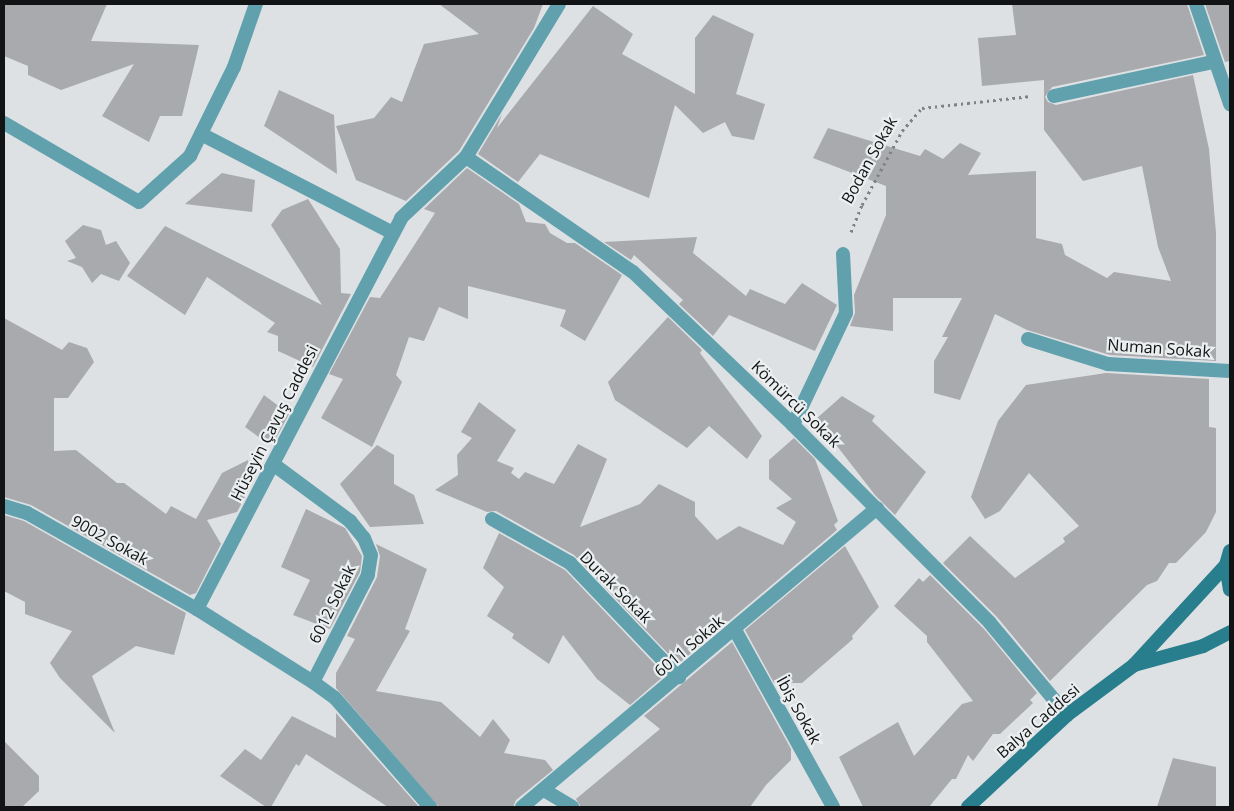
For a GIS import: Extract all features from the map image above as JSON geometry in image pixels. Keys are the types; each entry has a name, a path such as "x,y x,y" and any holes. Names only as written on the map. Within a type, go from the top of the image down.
{"main road":[{"name":"Balya Caddesi","path":"1230,551 1226,565 1230,590"},
{"name":"Balya Caddesi","path":"968,807 1067,715 1134,665 1226,565"},
{"name":"Balya Caddesi","path":"1134,665 1203,646 1230,632"}],"street":[{"path":"4,123 139,202 190,156 234,67 256,4"},
{"name":"Hüseyin Çavuş Caddesi","path":"197,609 401,218 466,157 559,4"},
{"path":"1196,4 1213,62 1230,104"},
{"path":"1054,96 1213,62"},
{"path":"201,134 393,233"},
{"name":"Kömürcü Sokak","path":"466,157 633,272 793,425 990,623 1067,715"},
{"path":"793,425 846,313 843,254"},
{"name":"Numan Sokak","path":"1028,339 1108,364 1230,371"},
{"name":"6012 Sokak","path":"273,464 350,521 364,538 371,555 368,575 313,682"},
{"name":"9002 Sokak","path":"4,506 27,513 197,609"},
{"name":"6011 Sokak","path":"522,807 735,630 877,508"},
{"name":"Durak Sokak","path":"492,520 570,563 679,677"},
{"path":"197,609 313,682 335,698 430,807"},
{"name":"İbiş Sokak","path":"735,630 833,807"},
{"path":"544,790 572,807"}],"path":[{"name":"Bodan Sokak","path":"843,254 862,205 902,131 922,108 1006,97 1054,96"}],"building":[{"path":"4,4 107,4 91,41 199,45 182,116 160,116 149,142 102,116 134,64 61,90 28,75 28,66 4,56"},
{"path":"439,4 543,4 534,28 459,151 406,201 356,180 336,126 374,118 391,97 402,102 424,44 479,34"},
{"path":"1012,4 1187,4 1204,55 1052,87 1045,97 1048,102 1056,105 1193,75 1209,149 1216,233 1216,361 1110,355 1027,330 995,314 960,400 934,393 934,361 948,337 942,337 962,298 893,298 893,331 850,326 855,313 854,295 886,215 886,186 813,158 828,128 920,156 925,149 943,159 960,143 981,153 968,175 1036,171 1036,238 1062,244 1065,255 1107,278 1114,272 1171,281 1158,247 1142,166 1083,181 1044,130 1044,80 982,86 978,38 1016,35"},
{"path":"1205,4 1230,4 1230,61 1225,62"},
{"path":"593,6 633,34 622,54 695,94 695,38 713,15 754,34 736,94 765,104 754,140 732,136 725,122 703,133 675,105 649,198 540,154 518,182 478,154 502,114 497,128"},
{"path":"279,90 334,115 337,174 264,126"},
{"path":"467,168 519,204 526,222 545,224 550,233 567,243 575,243 622,275 585,341 560,326 566,310 468,286 468,319 439,307 424,341 409,337 396,375 402,382 372,447 321,418 343,379 329,374 370,297 380,298 435,213 424,209"},
{"path":"222,173 255,180 252,212 185,204"},
{"path":"308,199 340,249 341,293 351,294 313,367 278,351 278,336 267,332 275,323 207,277 185,315 127,276 165,226 322,305 271,225 282,210"},
{"path":"83,225 101,230 106,245 116,241 130,263 119,281 101,274 92,283 82,267 67,261 76,258 65,241"},
{"path":"697,237 693,253 746,296 750,289 785,304 802,283 837,305 815,351 729,315 713,336 679,304 683,300 634,255 631,260 604,242"},
{"path":"668,317 702,350 700,353 762,436 747,459 709,426 687,448 615,400 608,382"},
{"path":"4,318 62,350 69,342 87,348 94,362 68,398 54,398 54,451 76,450 117,483 124,483 166,514 171,506 196,519 222,473 248,460 254,480 237,512 207,520 221,544 196,593 190,595 31,505 4,497"},
{"path":"1106,373 1209,379 1209,427 1216,428 1216,512 1206,532 1176,563 1169,563 1157,581 1147,585 1050,681 997,617 943,563 970,536 1015,578 1065,542 1063,538 1079,526 1029,473 1000,511 985,519 971,497 998,421 1026,385"},
{"path":"264,395 289,414 275,440 267,443 245,427"},
{"path":"842,396 875,416 872,421 926,472 895,515 875,495 816,419"},
{"path":"479,402 516,430 497,461 514,468 511,473 519,479 525,472 554,484 578,444 607,459 580,527 640,504 659,484 695,502 695,516 717,540 739,526 783,545 796,522 776,508 792,499 769,479 769,460 794,438 815,459 838,521 834,525 837,530 678,664 574,555 496,511 487,512 435,490 458,475 457,455 472,438 461,432"},
{"path":"377,445 394,455 394,484 414,495 424,524 370,527 340,484"},
{"path":"306,509 345,528 362,556 360,572 330,629 293,615 310,580 281,567"},
{"path":"4,515 24,521 186,613 174,655 136,646 92,676 115,733 60,678 50,663 72,631 25,614 25,602 4,591"},
{"path":"499,533 565,570 665,675 630,705 597,679 563,635 549,664 512,638 514,634 487,616 504,587 483,568"},
{"path":"376,544 427,569 405,629 410,631 376,691 441,702 480,737 493,719 510,740 504,753 545,760 553,770 516,800 513,807 439,807 336,688 336,673 355,639 347,636 377,577 380,556"},
{"path":"845,546 879,607 852,636 853,639 802,683 774,683 745,630"},
{"path":"930,575 984,629 1037,693 1030,700 1033,703 1000,734 993,734 973,761 968,755 956,779 952,779 929,807 863,807 839,757 898,722 914,756 962,704 973,701 927,642 927,636 894,606 919,578 923,582"},
{"path":"732,642 791,749 791,760 766,785 750,807 581,807 576,799 660,729 644,716"},
{"path":"336,713 419,807 388,807 306,754 299,766 296,764 271,807 266,807 220,776 245,749 261,760 292,716 336,738"},
{"path":"4,741 39,776 39,791 22,807 4,807"},
{"path":"1173,758 1216,767 1216,807 1157,807"}]}
